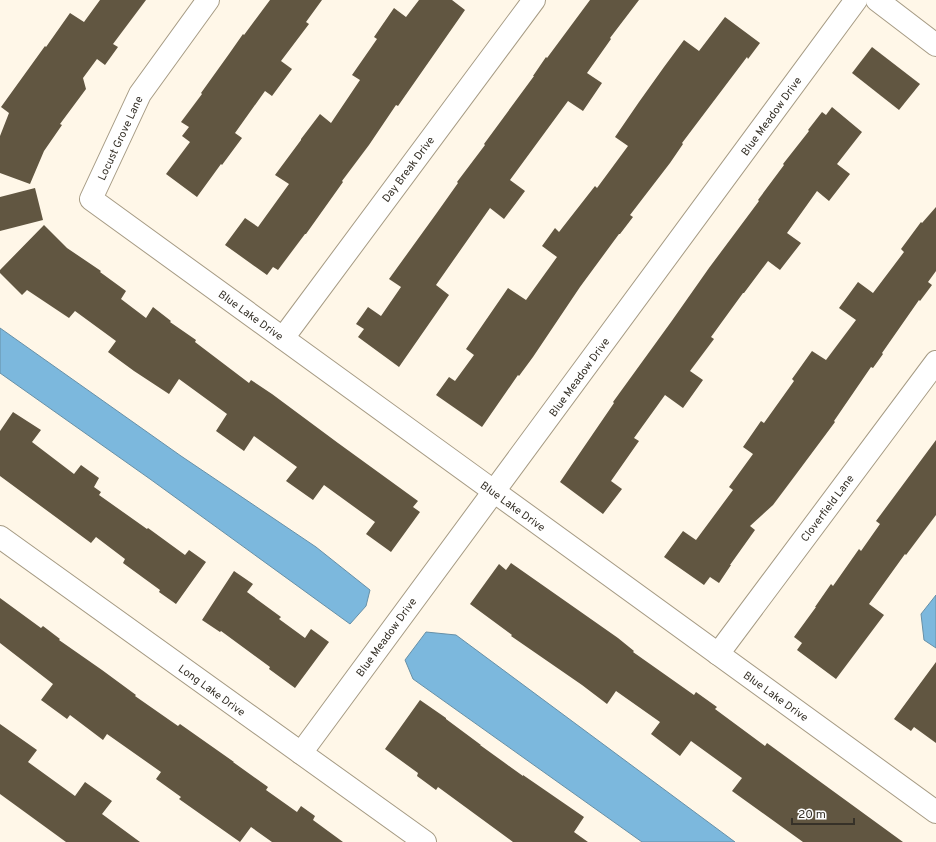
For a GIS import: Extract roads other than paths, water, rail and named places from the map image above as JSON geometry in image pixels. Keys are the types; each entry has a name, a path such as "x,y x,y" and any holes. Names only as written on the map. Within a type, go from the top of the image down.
{"street":[{"name":"Locust Grove Lane","path":"91,199 140,94 208,0"},
{"name":"Day Break Drive","path":"282,338 534,0"},
{"name":"Blue Meadow Drive","path":"301,753 856,0"},
{"path":"877,0 936,46"},
{"name":"Blue Lake Drive","path":"91,199 936,812"},
{"name":"Cloverfield Lane","path":"718,654 936,362"},
{"name":"Long Lake Drive","path":"0,537 425,842"}],"water":[{"path":"0,328 181,456 316,547 370,590 366,606 350,624 150,479 0,373"},
{"path":"936,595 936,648 924,640 921,614"},
{"path":"426,632 456,635 735,842 642,842 413,679 405,660"}]}
